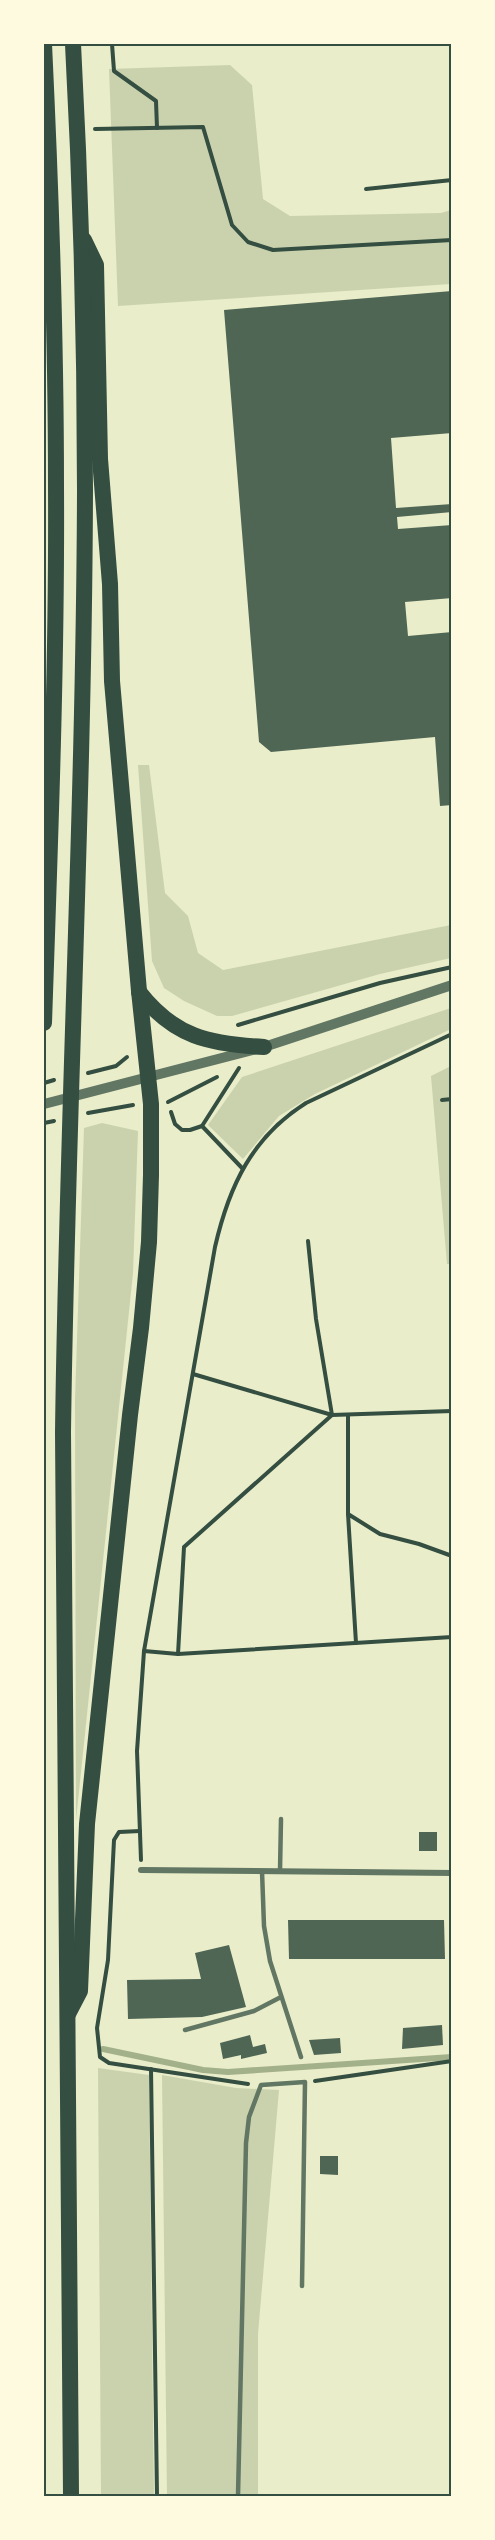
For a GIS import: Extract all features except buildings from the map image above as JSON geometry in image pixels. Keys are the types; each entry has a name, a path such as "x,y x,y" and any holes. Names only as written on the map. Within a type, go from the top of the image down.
{"highway":[{"path":"44,44 52,233 56,488 50,840 44,1023"},
{"path":"71,2496 63,1432 64,1261 84,602 85,489 81,233 73,44"},
{"path":"67,2018 80,1991 87,1824 146,1284 151,1175 149,1078 139,992 112,681 110,584 100,459 96,265 81,233"},
{"path":"139,992 152,1009 180,1030 209,1041 264,1047"}],"street":[{"path":"44,1104 264,1047 452,985"},
{"path":"141,1870 452,1873"}],"lane":[{"path":"280,1871 281,1819"},
{"path":"262,1871 267,1946 301,2057"},
{"path":"185,2030 254,2011 281,1997"},
{"path":"238,2496 246,2144 249,2116 261,2085 305,2082 302,2286"}],"path":[{"path":"112,44 114,71 156,101 156,128"},
{"path":"88,129 202,128 232,225 242,237 258,246 273,250 452,240"},
{"path":"366,189 452,180"},
{"path":"233,1026 380,983 452,967"},
{"path":"141,1870 136,1751 144,1651 217,1237 242,1168 275,1126 298,1108 452,1034"},
{"path":"100,1070 116,1066 130,1054"},
{"path":"170,1102 172,1116 179,1129 187,1131 202,1126 239,1068"},
{"path":"442,1100 452,1099"},
{"path":"104,1110 128,1105"},
{"path":"202,1126 242,1168"},
{"path":"308,1241 316,1319 332,1415"},
{"path":"193,1374 332,1415 452,1411"},
{"path":"178,1654 184,1547 332,1415"},
{"path":"348,1416 348,1514 356,1643"},
{"path":"348,1514 380,1534 419,1544 452,1556"},
{"path":"144,1651 178,1654 452,1637"},
{"path":"140,1831 118,1832 114,1840 108,1960 97,2028 100,2055 104,2061 261,2085"},
{"path":"305,2082 452,2061"},
{"path":"151,2069 157,2496"}],"green space":[{"path":"230,65 252,85 263,199 290,216 441,213 451,210 451,284 118,306 109,69"},
{"path":"138,765 149,765 165,893 188,916 198,953 223,970 451,925 451,958 380,974 232,1016 217,1016 184,1001 164,988 152,961"},
{"path":"451,1008 451,1029 315,1094 279,1116 243,1159 208,1125 242,1077"},
{"path":"451,1066 451,1264 447,1264 431,1076"},
{"path":"102,1123 138,1131 133,1273 76,1820 75,1400 84,1128"},
{"path":"98,2068 149,2075 154,2496 101,2496"},
{"path":"162,2075 236,2088 279,2090 258,2334 258,2496 167,2496"}],"waterway":[{"path":"103,2049 203,2070 228,2072 452,2057"}]}
